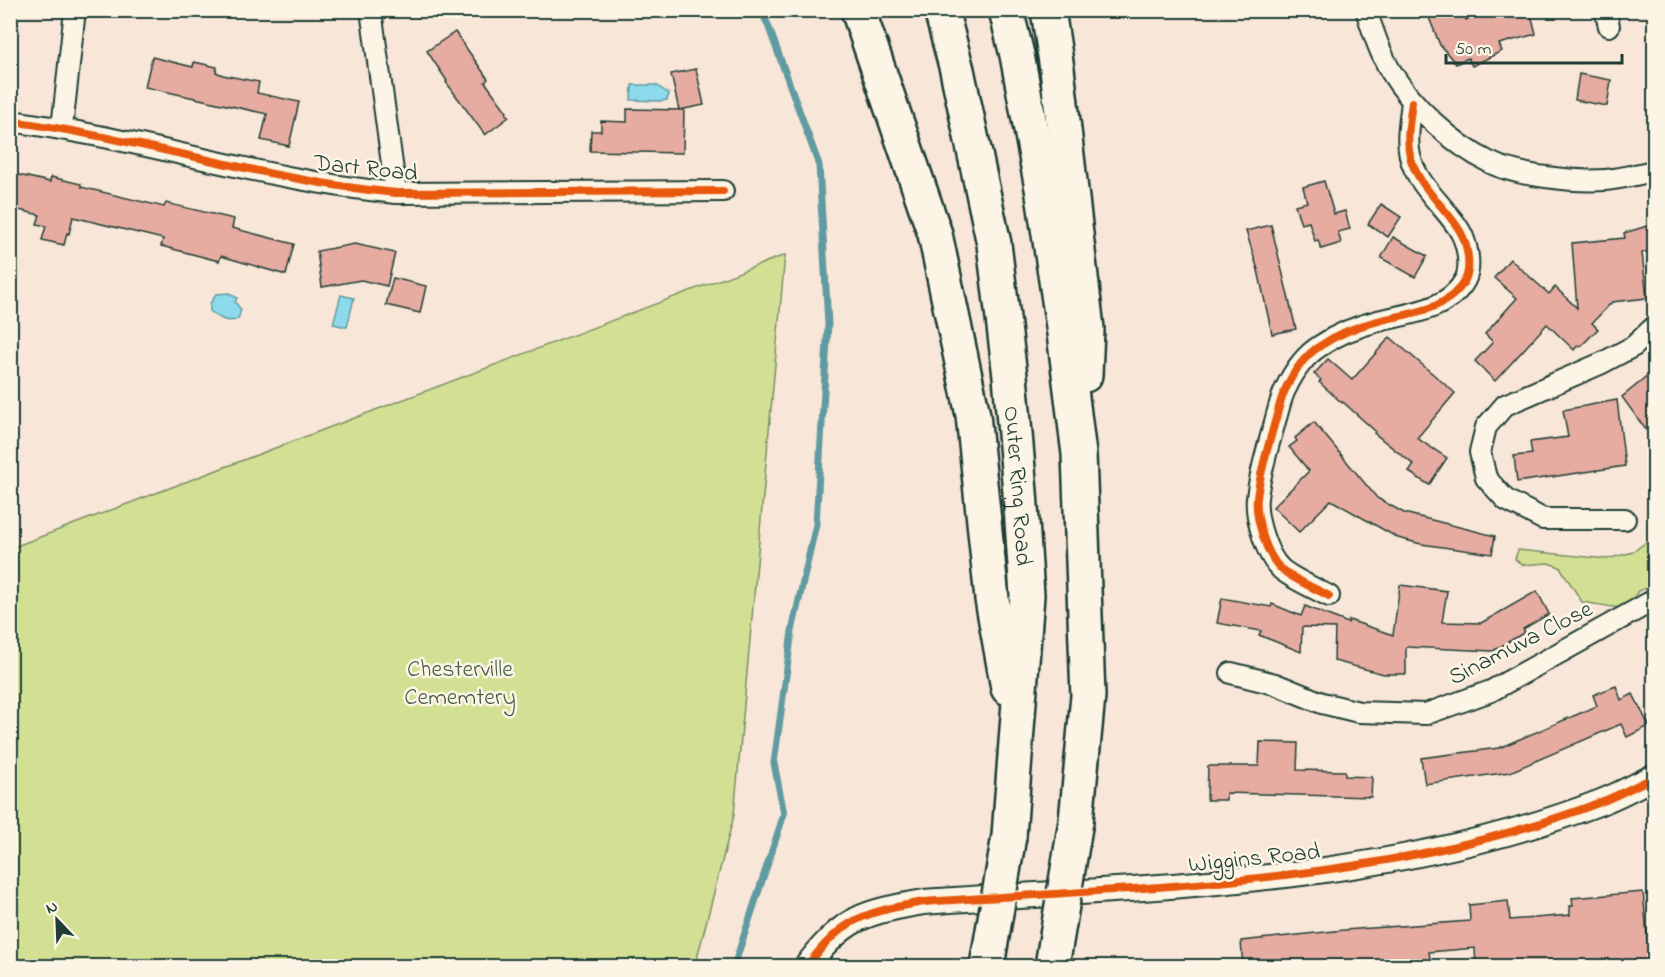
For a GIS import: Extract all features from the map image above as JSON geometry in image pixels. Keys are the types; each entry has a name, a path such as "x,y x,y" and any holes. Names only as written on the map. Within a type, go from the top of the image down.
{"highway":[{"path":"858,10 935,234 973,415 992,599 1017,737"},
{"name":"Outer Ring Road","path":"941,10 957,70 994,244 1010,376 1027,595 1009,836 987,966"},
{"path":"1006,10 1017,55 1042,188 1064,333 1079,454 1088,696 1076,821 1052,966"},
{"path":"1048,10 1087,329 1079,454"}],"street":[{"path":"62,128 75,10"},
{"path":"371,10 396,193"},
{"path":"1366,10 1385,61 1412,102 1451,137 1489,163 1539,177 1605,180 1654,171"},
{"path":"1329,596 1281,569 1268,548 1261,530 1257,499 1284,390 1301,362 1319,346 1340,335 1377,321 1425,311 1452,296 1466,279 1468,264 1461,232 1421,179 1410,156 1409,133 1412,102"},
{"name":"Dart Road","path":"10,121 62,128 344,188 396,193 723,190"},
{"path":"1625,519 1543,519 1506,500 1486,478 1479,452 1486,427 1505,405 1602,363 1634,346 1654,327"},
{"name":"Sinamuva Close","path":"1231,673 1275,684 1323,703 1359,712 1426,714 1491,691 1654,600"},
{"name":"Wiggins Road","path":"807,966 824,945 847,924 880,910 924,902 1266,879 1353,866 1453,847 1539,823 1602,802 1654,777"}],"green space":[{"name":"Chesterville Cememtery","path":"785,255 734,815 695,966 11,966 11,548"},
{"path":"1654,536 1654,586 1638,591 1630,603 1619,608 1582,602 1560,567 1548,563 1522,565 1515,559 1518,550 1607,559 1633,552"}],"water":[{"path":"632,85 656,85 669,94 667,100 631,100"},
{"path":"229,293 237,298 235,302 241,310 238,319 227,321 210,311 210,304 216,294"},
{"path":"341,295 354,298 347,327 333,324"}],"building":[{"path":"1426,10 1463,10 1466,20 1485,10 1489,15 1503,10 1530,10 1536,34 1499,44 1502,51 1472,66 1468,58 1456,64 1440,45"},
{"path":"455,32 488,79 485,82 509,117 485,135 446,82 427,51"},
{"path":"152,57 193,67 194,62 217,67 216,72 223,75 259,82 257,93 299,102 289,146 261,140 267,114 145,87"},
{"path":"696,69 704,105 679,110 671,74"},
{"path":"1579,74 1611,80 1607,106 1575,100"},
{"path":"627,109 684,110 683,153 590,151 591,131 601,131 601,121 627,122"},
{"path":"10,173 50,182 51,177 81,184 81,187 164,207 166,203 234,219 232,228 294,244 286,275 221,256 219,261 161,246 163,239 73,217 64,245 42,240 46,226 37,224 40,215 10,208"},
{"path":"1324,181 1334,214 1345,211 1350,229 1338,232 1341,243 1321,249 1318,240 1315,241 1309,222 1301,224 1295,205 1307,202 1303,187"},
{"path":"1381,204 1401,217 1388,237 1368,224"},
{"path":"1654,224 1654,249 1642,253 1647,298 1612,302 1592,323 1598,329 1574,350 1547,324 1495,381 1475,361 1493,342 1485,334 1517,298 1494,278 1510,259 1549,294 1555,287 1577,308 1572,243 1625,238 1624,233"},
{"path":"1271,225 1296,329 1272,334 1258,270 1246,231"},
{"path":"1393,237 1427,256 1415,277 1381,258"},
{"path":"355,244 395,253 387,286 361,280 322,287 317,251"},
{"path":"393,278 426,286 420,313 386,305"},
{"path":"1390,337 1455,393 1417,438 1447,458 1429,485 1409,472 1414,465 1374,433 1375,431 1319,382 1321,380 1314,374 1328,359 1352,380"},
{"path":"1654,371 1654,441 1622,397"},
{"path":"1617,400 1625,466 1517,482 1514,456 1532,454 1530,442 1568,437 1563,410"},
{"path":"1314,422 1377,498 1404,513 1495,536 1492,554 1421,544 1398,538 1331,500 1299,532 1273,507 1309,471 1289,447 1297,441 1295,438"},
{"path":"1400,585 1447,591 1442,622 1481,623 1537,591 1549,614 1523,629 1525,632 1493,651 1406,647 1406,674 1384,674 1334,661 1335,628 1302,627 1301,652 1259,635 1261,631 1217,623 1222,598 1271,607 1272,604 1301,616 1305,606 1348,623 1349,620 1393,635"},
{"path":"1616,686 1621,700 1633,694 1649,726 1627,737 1621,724 1510,772 1425,784 1421,758 1499,748 1597,706 1593,695"},
{"path":"1260,742 1298,743 1297,770 1345,771 1345,776 1372,777 1371,797 1226,793 1226,800 1207,800 1208,766 1259,766"},
{"path":"1643,892 1650,966 1476,966 1475,948 1429,952 1431,966 1243,966 1241,941 1344,930 1470,921 1469,905 1508,901 1510,920 1570,915 1570,906 1573,906 1572,898"}],"waterway":[{"path":"734,966 784,814 774,763 792,631 816,524 828,324 819,165 761,10"}],"cycle path":[{"path":"1329,596 1291,576 1276,563 1266,545 1260,525 1257,506 1258,488 1283,395 1304,359 1326,342 1355,328 1415,313 1438,304 1458,290 1467,275 1467,248 1463,236 1419,177 1410,156 1408,136 1412,102"},
{"path":"10,121 59,128 299,179 396,193 723,191"},
{"path":"807,966 820,950 845,927 857,919 886,909 924,902 1181,885 1352,866 1436,850 1519,829 1601,802 1654,777"}]}
